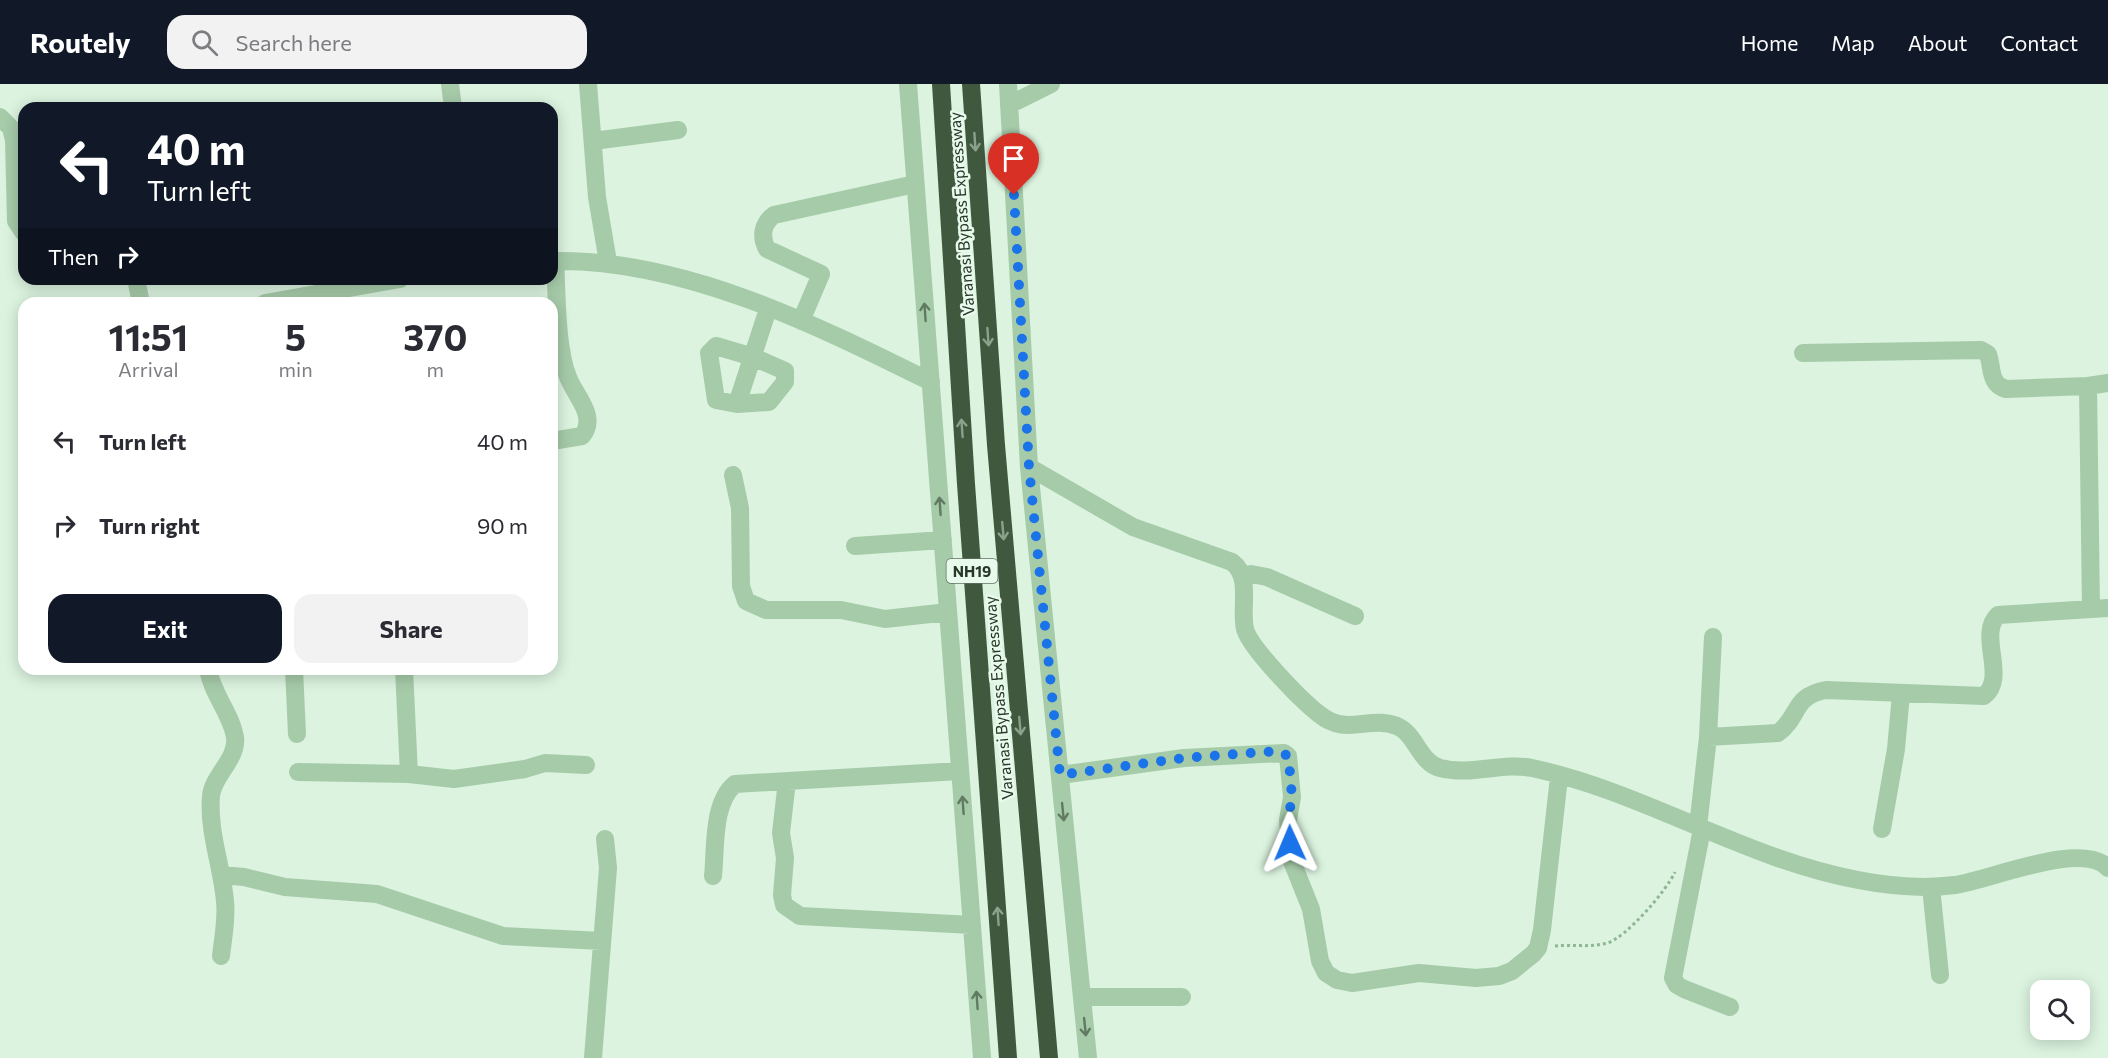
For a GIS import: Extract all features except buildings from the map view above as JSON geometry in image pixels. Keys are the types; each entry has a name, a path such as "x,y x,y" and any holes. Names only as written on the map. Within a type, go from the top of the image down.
{"highway":[{"name":"Varanasi Bypass Expressway","path":"941,84 966,484 1008,1058"},
{"name":"Varanasi Bypass Expressway","path":"971,84 996,445 1049,1058"}],"street":[{"path":"450,84 452,102"},
{"path":"588,84 597,197 608,262"},
{"path":"908,84 982,1058"},
{"path":"1008,84 1029,467 1088,1058"},
{"path":"1010,105 1051,84"},
{"path":"0,117 11,128 14,140 16,221 18,224"},
{"path":"592,141 678,130"},
{"path":"801,321 821,274 766,249 764,228 767,220 774,215 915,184"},
{"path":"558,260 608,262 687,279 841,337 931,382"},
{"path":"299,297 366,285"},
{"path":"737,404 768,309"},
{"path":"558,310 563,360 572,386 588,416 588,429 582,436 558,440"},
{"path":"721,346 753,357 785,371 785,382 769,402 737,404 716,400 709,353 711,348 721,346"},
{"path":"1803,353 1981,350 1988,354 1993,381 2006,389 2088,386 2108,383"},
{"path":"1708,737 1778,733 1785,728 1799,703 1813,692 1826,690 1984,696 1992,684 1990,629 1993,620 1998,615 2099,609 2088,386"},
{"path":"1029,467 1133,527 1232,562 1240,567 1243,577 1243,616 1246,633 1255,649 1318,714 1334,724 1350,727 1385,723 1400,727 1425,759 1438,768 1462,771 1511,766 1532,768 1810,870 1860,880 1930,887 1956,885 2074,857 2105,861"},
{"path":"733,475 740,508 741,586 743,595 752,606 776,611 851,610 885,619 948,612"},
{"path":"855,546 943,540"},
{"path":"1243,577 1251,574 1267,577 1355,616"},
{"path":"1713,637 1708,737 1700,828 1673,978 1677,985 1684,989 1730,1007"},
{"path":"210,675 214,692 235,739 234,749 214,783 211,796 212,828 226,903 221,956"},
{"path":"294,675 297,734"},
{"path":"404,675 409,774"},
{"path":"1882,829 1896,749 1901,694"},
{"path":"1060,775 1184,758 1284,753 1288,756 1292,797 1288,828 1291,859 1314,921 1322,968 1337,980 1359,982 1419,973 1476,978 1499,976 1512,972 1538,948 1559,777"},
{"path":"298,772 409,774 463,779 525,769 545,763 586,765"},
{"path":"713,876 721,804 726,792 735,784 960,771"},
{"path":"787,781 781,833 785,858 782,895 784,905 789,911 800,916 972,925"},
{"path":"593,1058 608,868 605,839"},
{"path":"221,875 244,877 285,887 377,894 503,936 602,941"},
{"path":"1930,887 1940,975"},
{"path":"1082,997 1182,997"}],"path":[{"path":"1538,948 1608,943 1618,937 1650,905 1676,869"}],"route":[{"path":"1014,195 1029,467 1060,775 1184,758 1278,751 1288,756 1289,762 1292,797 1288,820 1290,843"}]}
